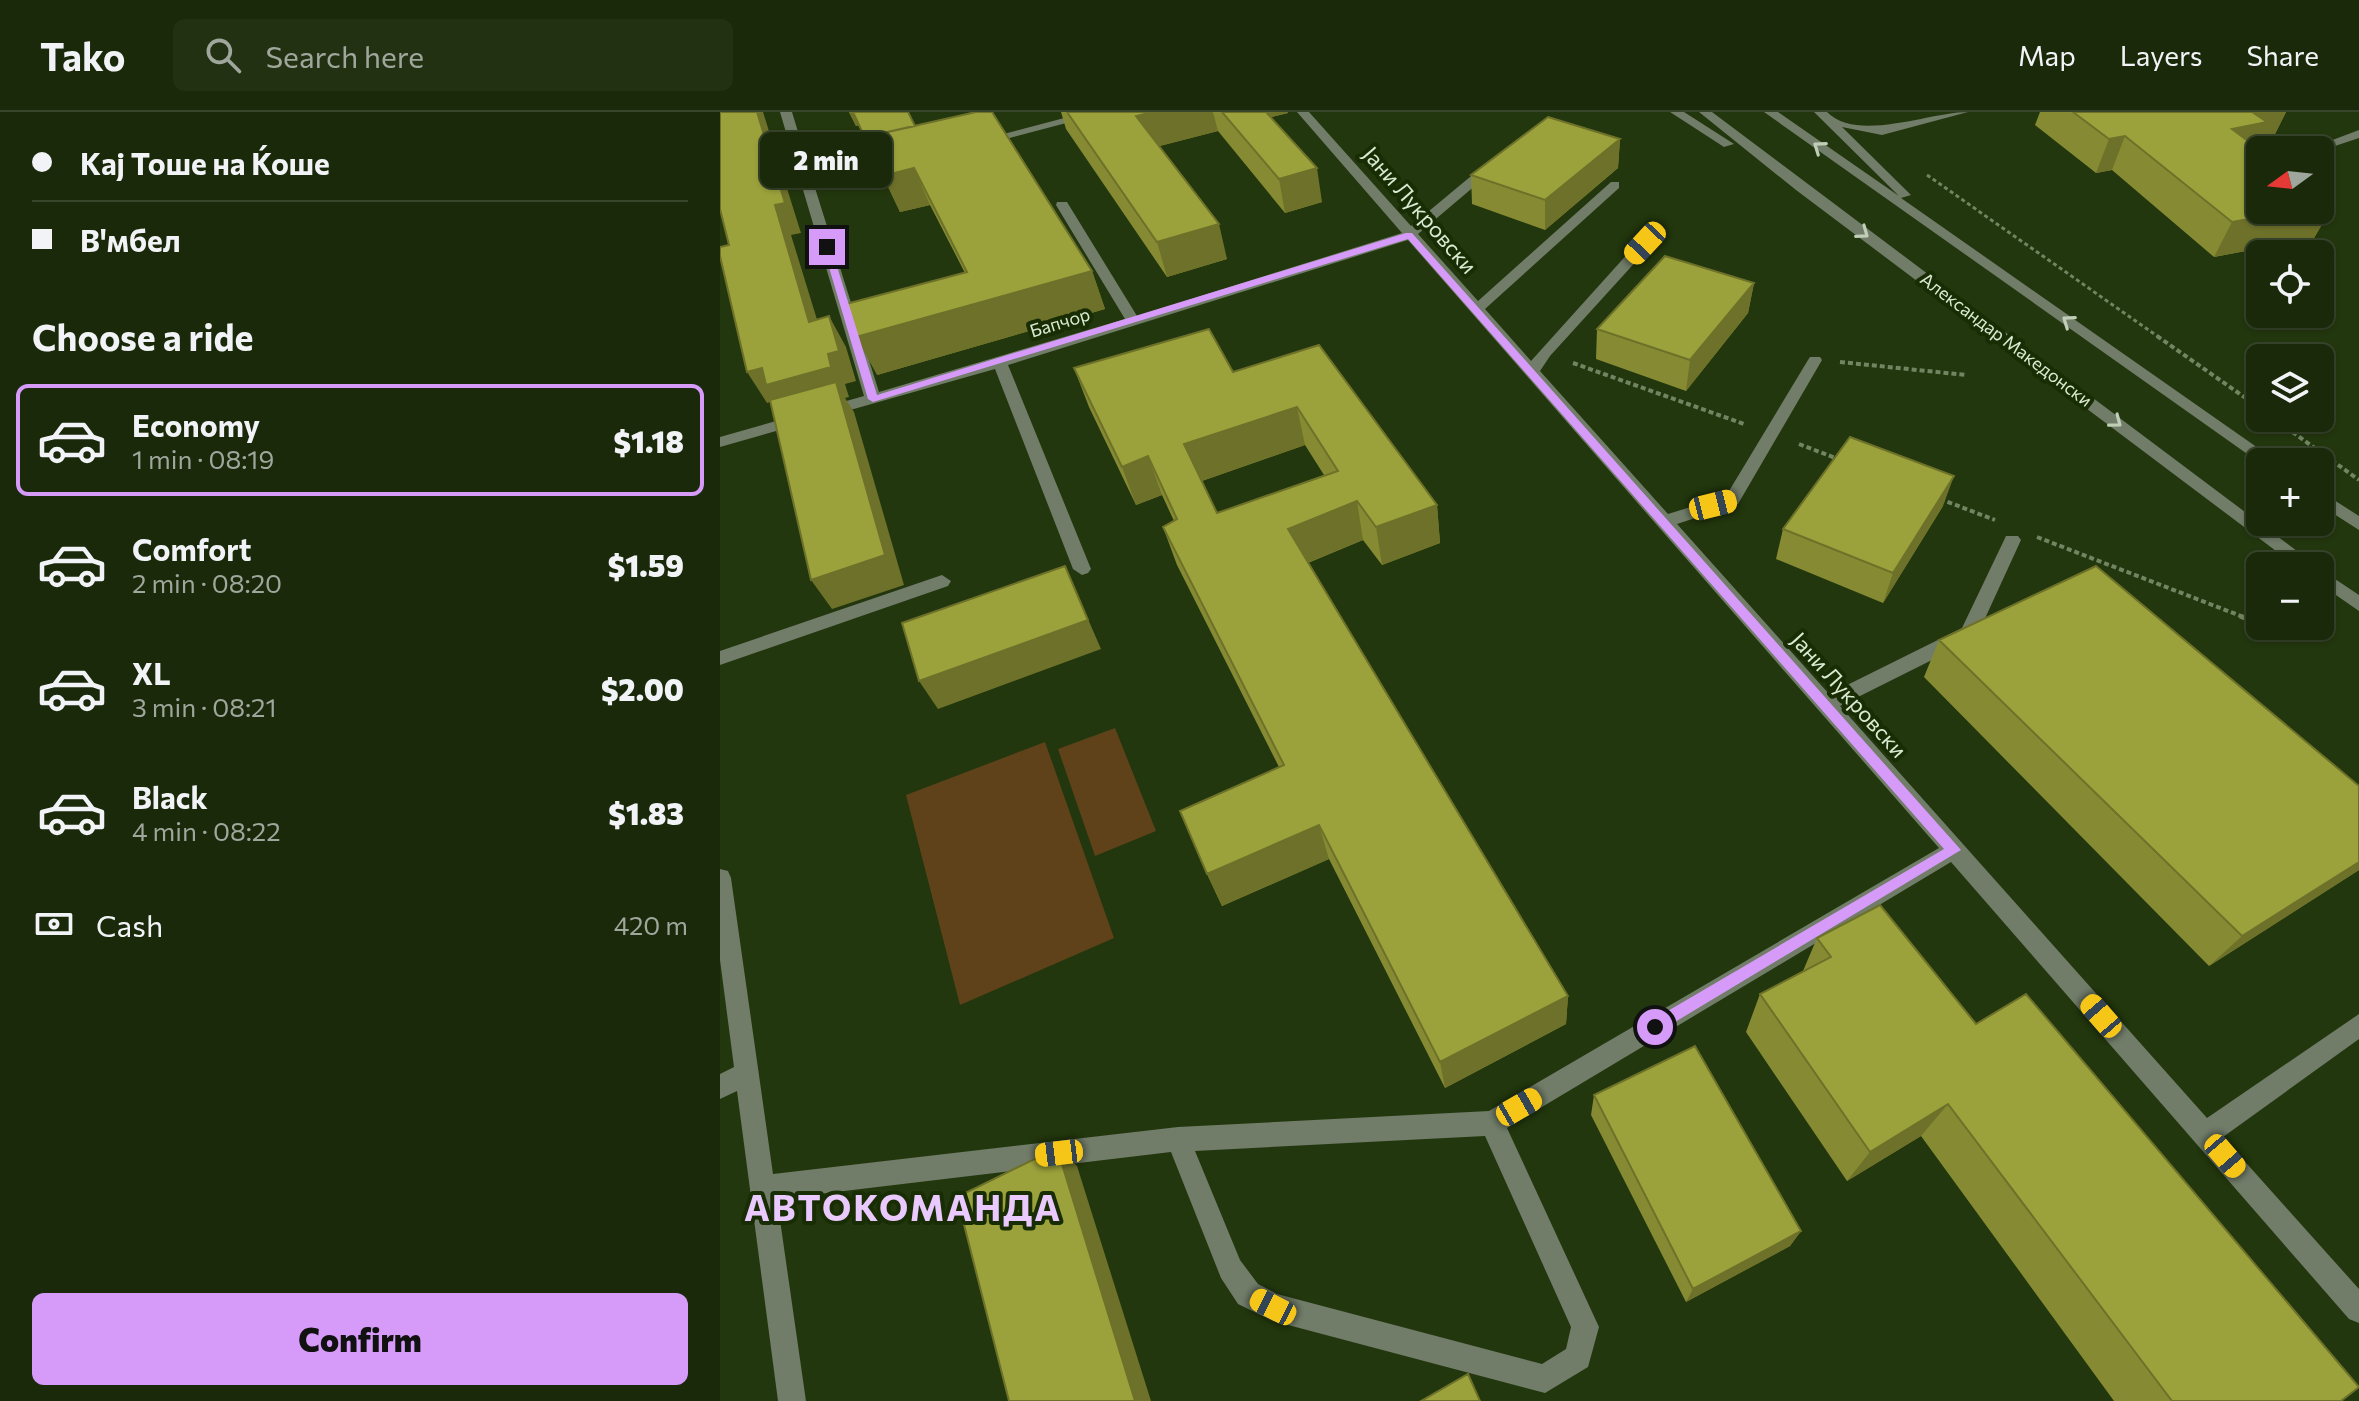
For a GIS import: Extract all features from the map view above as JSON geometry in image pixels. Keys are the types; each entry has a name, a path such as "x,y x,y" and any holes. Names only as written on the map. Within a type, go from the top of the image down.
{"street":[{"path":"786,112 873,399"},
{"path":"976,142 1102,112"},
{"path":"1676,112 1800,187"},
{"name":"Александар Македонски","path":"1705,112 1800,187 2289,552"},
{"path":"1770,112 2250,448"},
{"path":"1824,116 1878,136 1962,112"},
{"name":"Јани Лукровски","path":"1308,113 1409,235 2359,1309"},
{"path":"1824,116 1951,240"},
{"path":"2334,143 2359,134"},
{"path":"1865,156 1878,136"},
{"path":"808,186 915,158"},
{"path":"1409,235 1498,160"},
{"path":"1476,310 1615,185"},
{"path":"1062,205 1133,321"},
{"name":"Бапчор","path":"720,442 1000,363 1409,235"},
{"path":"1531,373 1544,353 1645,243"},
{"path":"1663,522 1732,500 1815,360"},
{"path":"1000,363 1082,569"},
{"path":"2334,507 2359,524"},
{"path":"1825,705 1969,633 2007,532"},
{"path":"720,658 942,581"},
{"path":"2334,585 2359,604"},
{"path":"762,1188 1178,1139 1492,1123 1954,850"},
{"path":"720,878 792,1401"},
{"path":"2206,1134 2359,1025"},
{"path":"720,1087 746,1073"},
{"path":"1178,1139 1230,1269 1248,1294 1273,1307 1545,1379 1578,1357 1585,1327 1492,1123"}],"path":[{"path":"1878,136 2246,398"},
{"path":"1544,353 1844,461"},
{"path":"1815,360 1966,375"},
{"path":"2292,432 2359,480"},
{"path":"1931,495 2007,532"},
{"path":"2032,535 2246,619"}],"shaded area":[{"path":"1115,728 1156,831 1095,856 1058,749"},
{"path":"1045,742 1114,938 960,1005 906,795"}],"building":[{"path":"720,112 757,112 785,203 775,205 809,322 829,316 839,351 828,354 831,367 766,385 762,368 747,372 720,256 720,247 729,245 720,209"},
{"path":"853,112 908,112 915,126 865,137 867,142"},
{"path":"976,112 992,112 1092,271 856,337 846,304 967,272 914,168 883,176 865,137"},
{"path":"1067,112 1153,112 1136,116 1219,224 1157,242"},
{"path":"1222,112 1266,112 1317,168 1279,179"},
{"path":"2073,112 2252,112 2267,122 2232,129 2246,140 2246,219 2232,222 2125,136 2109,139"},
{"path":"1548,117 1620,139 1545,200 1471,175"},
{"path":"1665,256 1754,283 1690,360 1597,329"},
{"path":"1209,329 1233,372 1319,345 1437,505 1376,527 1357,501 1288,529 1568,996 1440,1062 1319,825 1207,874 1180,811 1284,765 1163,527 1177,519 1148,456 1122,467 1074,368","holes":["1297,407 1338,471 1217,513 1184,444"]},
{"path":"836,382 885,555 811,580 770,400"},
{"path":"1850,437 1954,476 1893,573 1783,529"},
{"path":"1065,566 1088,620 919,681 902,623"},
{"path":"2096,566 2359,786 2359,862 2242,936 1939,640"},
{"path":"1880,905 1976,1024 2026,994 2359,1387 2341,1401 2172,1401 1948,1104 1870,1152 1760,994 1831,957 1817,938"},
{"path":"1695,1046 1801,1231 1693,1289 1594,1095"},
{"path":"1057,1148 1135,1401 1009,1401 957,1197"},
{"path":"1468,1374 1480,1401 1421,1401"}],"district":[{"name":"АВТОКОМАНДА","path":"903,1208"}],"route":[{"path":"827,247 873,399 1000,363 1409,235 1954,850 1655,1027"}]}
